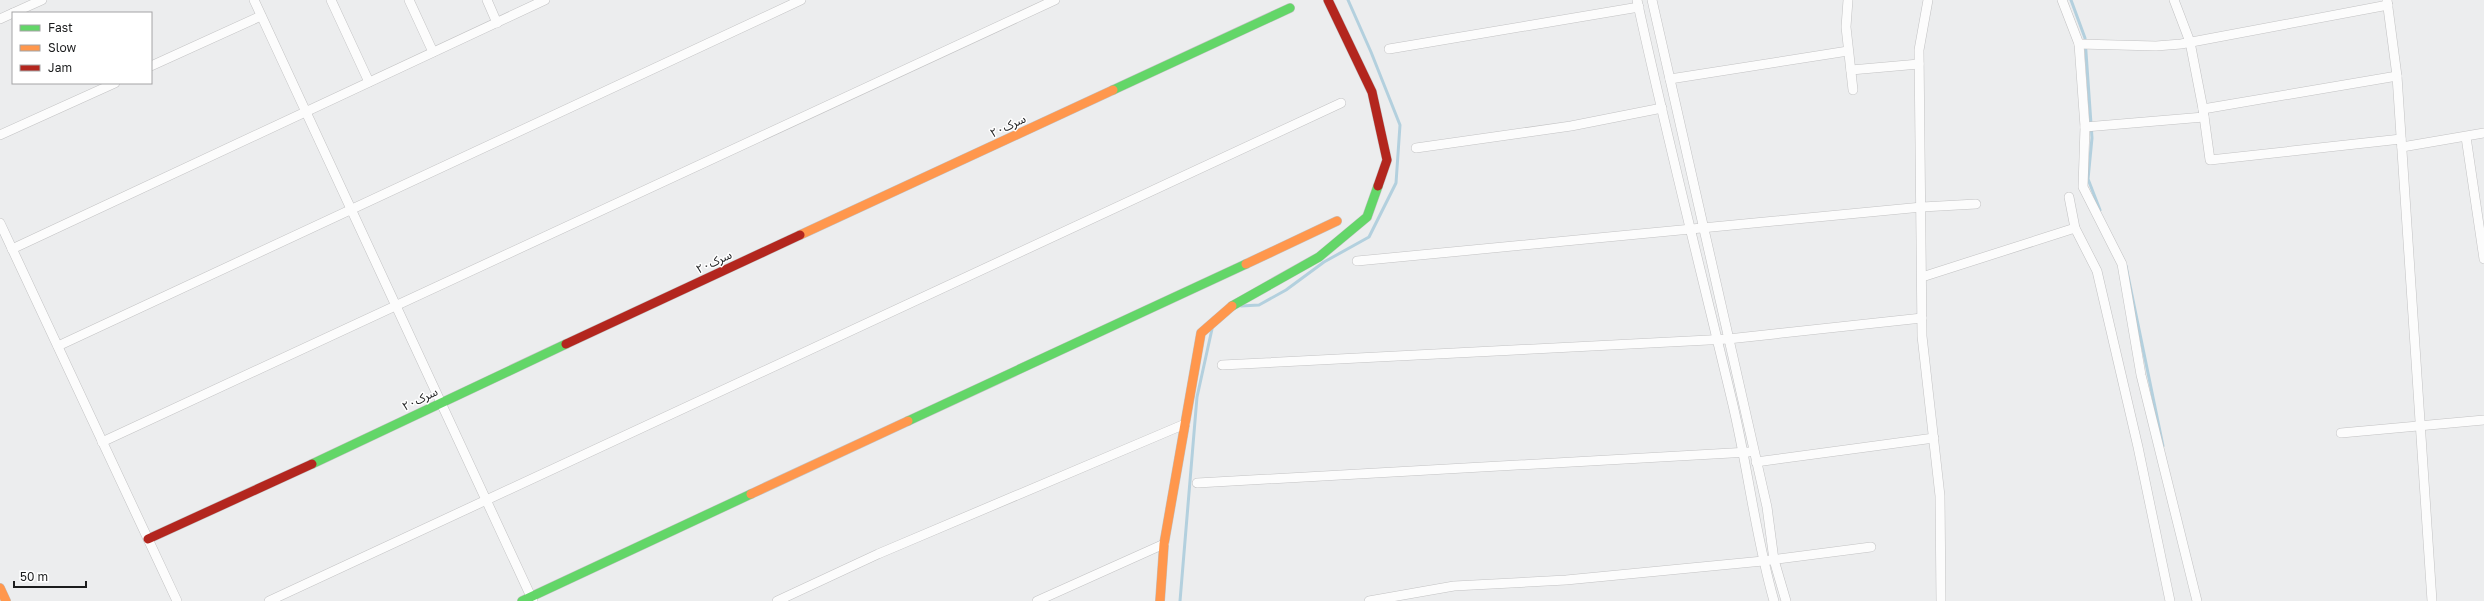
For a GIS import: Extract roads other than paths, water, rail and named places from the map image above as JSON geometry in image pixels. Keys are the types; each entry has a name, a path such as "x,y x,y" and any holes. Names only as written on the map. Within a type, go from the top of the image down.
{"street":[{"path":"15,12 42,0"},
{"path":"254,0 532,599"},
{"path":"331,0 369,82"},
{"path":"409,0 433,52"},
{"path":"487,0 497,23"},
{"path":"12,249 545,0"},
{"path":"58,346 206,276 352,211 801,0"},
{"path":"102,442 1055,0"},
{"path":"1160,601 1164,544 1201,333 1230,307 1319,257 1367,217 1387,160 1372,92 1328,0"},
{"path":"1652,0 1767,507 1774,560 1786,601"},
{"path":"1848,0 1846,27 1853,90"},
{"path":"1928,0 1919,50 1922,207 1922,336 1940,496 1941,601"},
{"path":"2062,0 2079,44 2085,127 2083,187 2122,264 2141,375 2196,601"},
{"path":"2174,0 2190,42 2204,113 2210,160 2466,137 2484,133"},
{"path":"2079,44 2156,46 2190,42 2387,2 2398,76 2432,601"},
{"path":"1389,49 1638,4 1743,453 1763,561 1774,601"},
{"name":"سرک۲۰","path":"148,539 296,472 441,402 1290,8"},
{"path":"0,19 12,13"},
{"path":"152,66 261,16"},
{"path":"1670,79 1848,51"},
{"path":"1851,70 1919,64"},
{"path":"2085,127 2204,113 2398,76"},
{"path":"0,135 113,84"},
{"path":"269,601 1341,103"},
{"path":"1416,148 1571,126 1662,108"},
{"path":"2466,137 2484,259"},
{"path":"2069,196 2075,228 2097,271 2138,447 2170,601"},
{"path":"1357,261 1922,207 1976,204"},
{"path":"522,601 532,599 1337,221"},
{"path":"0,223 177,601"},
{"path":"1922,277 2075,228"},
{"path":"1222,365 1716,338 1728,339 1922,318"},
{"path":"2341,433 2484,420"},
{"path":"777,601 878,554 1185,424"},
{"path":"1197,482 1743,453 1755,457 1934,438"},
{"path":"1037,601 1164,544"},
{"path":"1369,601 1454,586 1566,580 1774,560 1871,547"},
{"path":"0,588 6,601"}],"waterway":[{"path":"1241,306 1259,305 1286,290 1324,262 1369,237 1396,183 1400,125 1371,52 1348,0"},
{"path":"2071,0 2085,38 2092,138 2088,179 2100,210"},
{"path":"2126,266 2163,446"},
{"path":"1180,601 1197,397 1212,329"}]}
